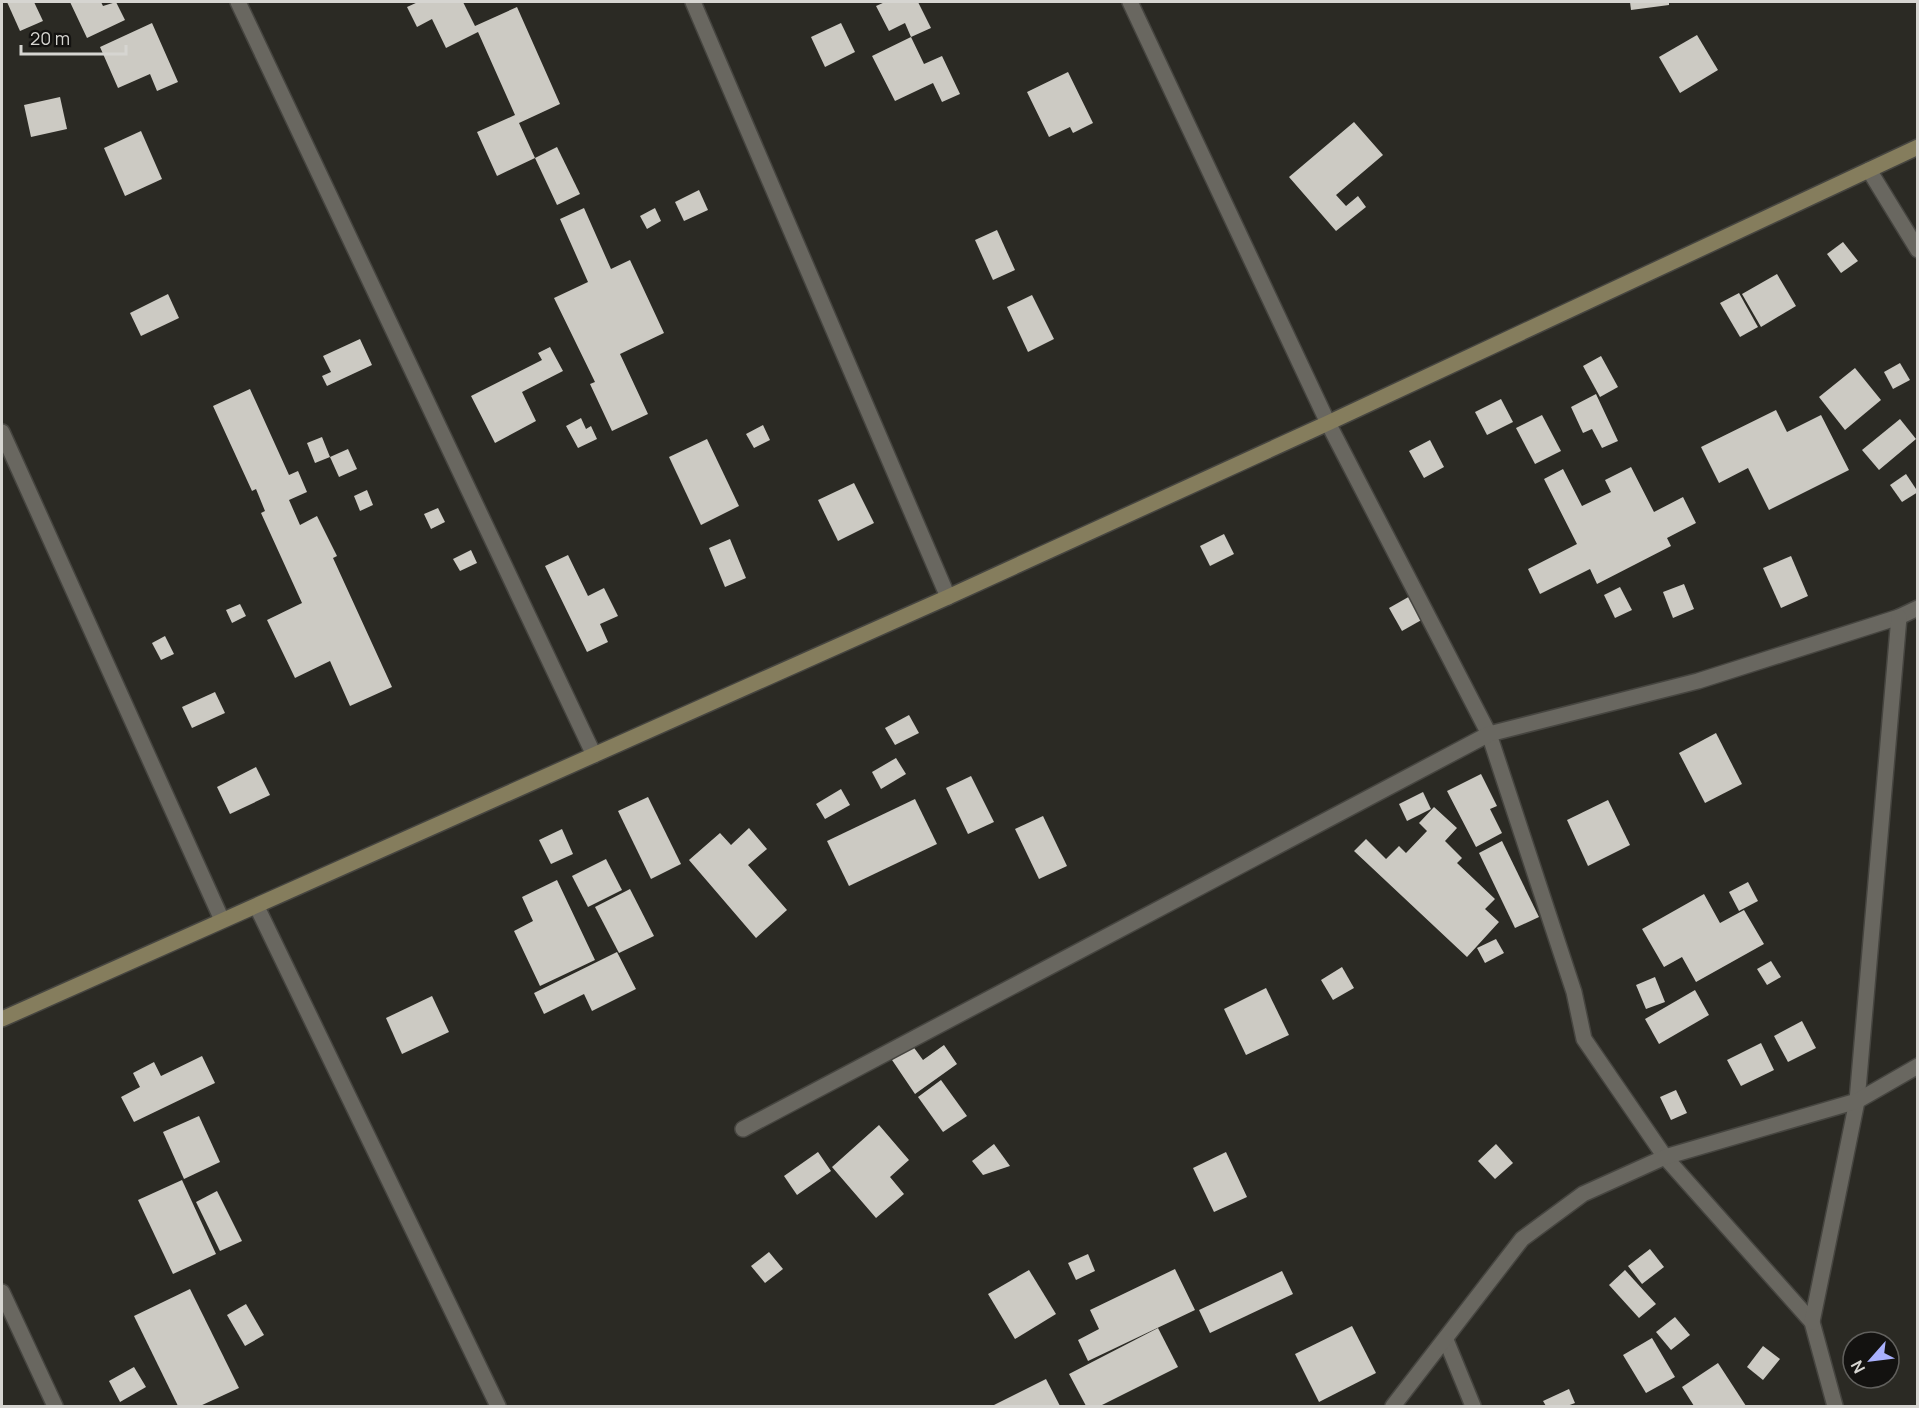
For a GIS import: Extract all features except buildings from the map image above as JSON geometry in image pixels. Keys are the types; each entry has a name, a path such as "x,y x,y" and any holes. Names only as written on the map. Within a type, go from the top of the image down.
{"street":[{"path":"238,2 594,755"},
{"path":"693,2 948,597"},
{"path":"1130,2 1328,423 1489,734 1574,992 1584,1039 1665,1157 1812,1322 1835,1407"},
{"path":"2,1019 948,597 1328,423 1917,147"},
{"path":"1869,170 1917,250"},
{"path":"2,432 222,920"},
{"path":"743,1129 1489,734 1698,681 1899,617 1917,608"},
{"path":"1812,1322 1857,1101 1899,617"},
{"path":"257,907 498,1407"},
{"path":"1393,1407 1522,1239 1582,1194 1665,1157 1857,1101 1917,1066"},
{"path":"2,1292 55,1407"},
{"path":"1446,1340 1473,1407"}]}
